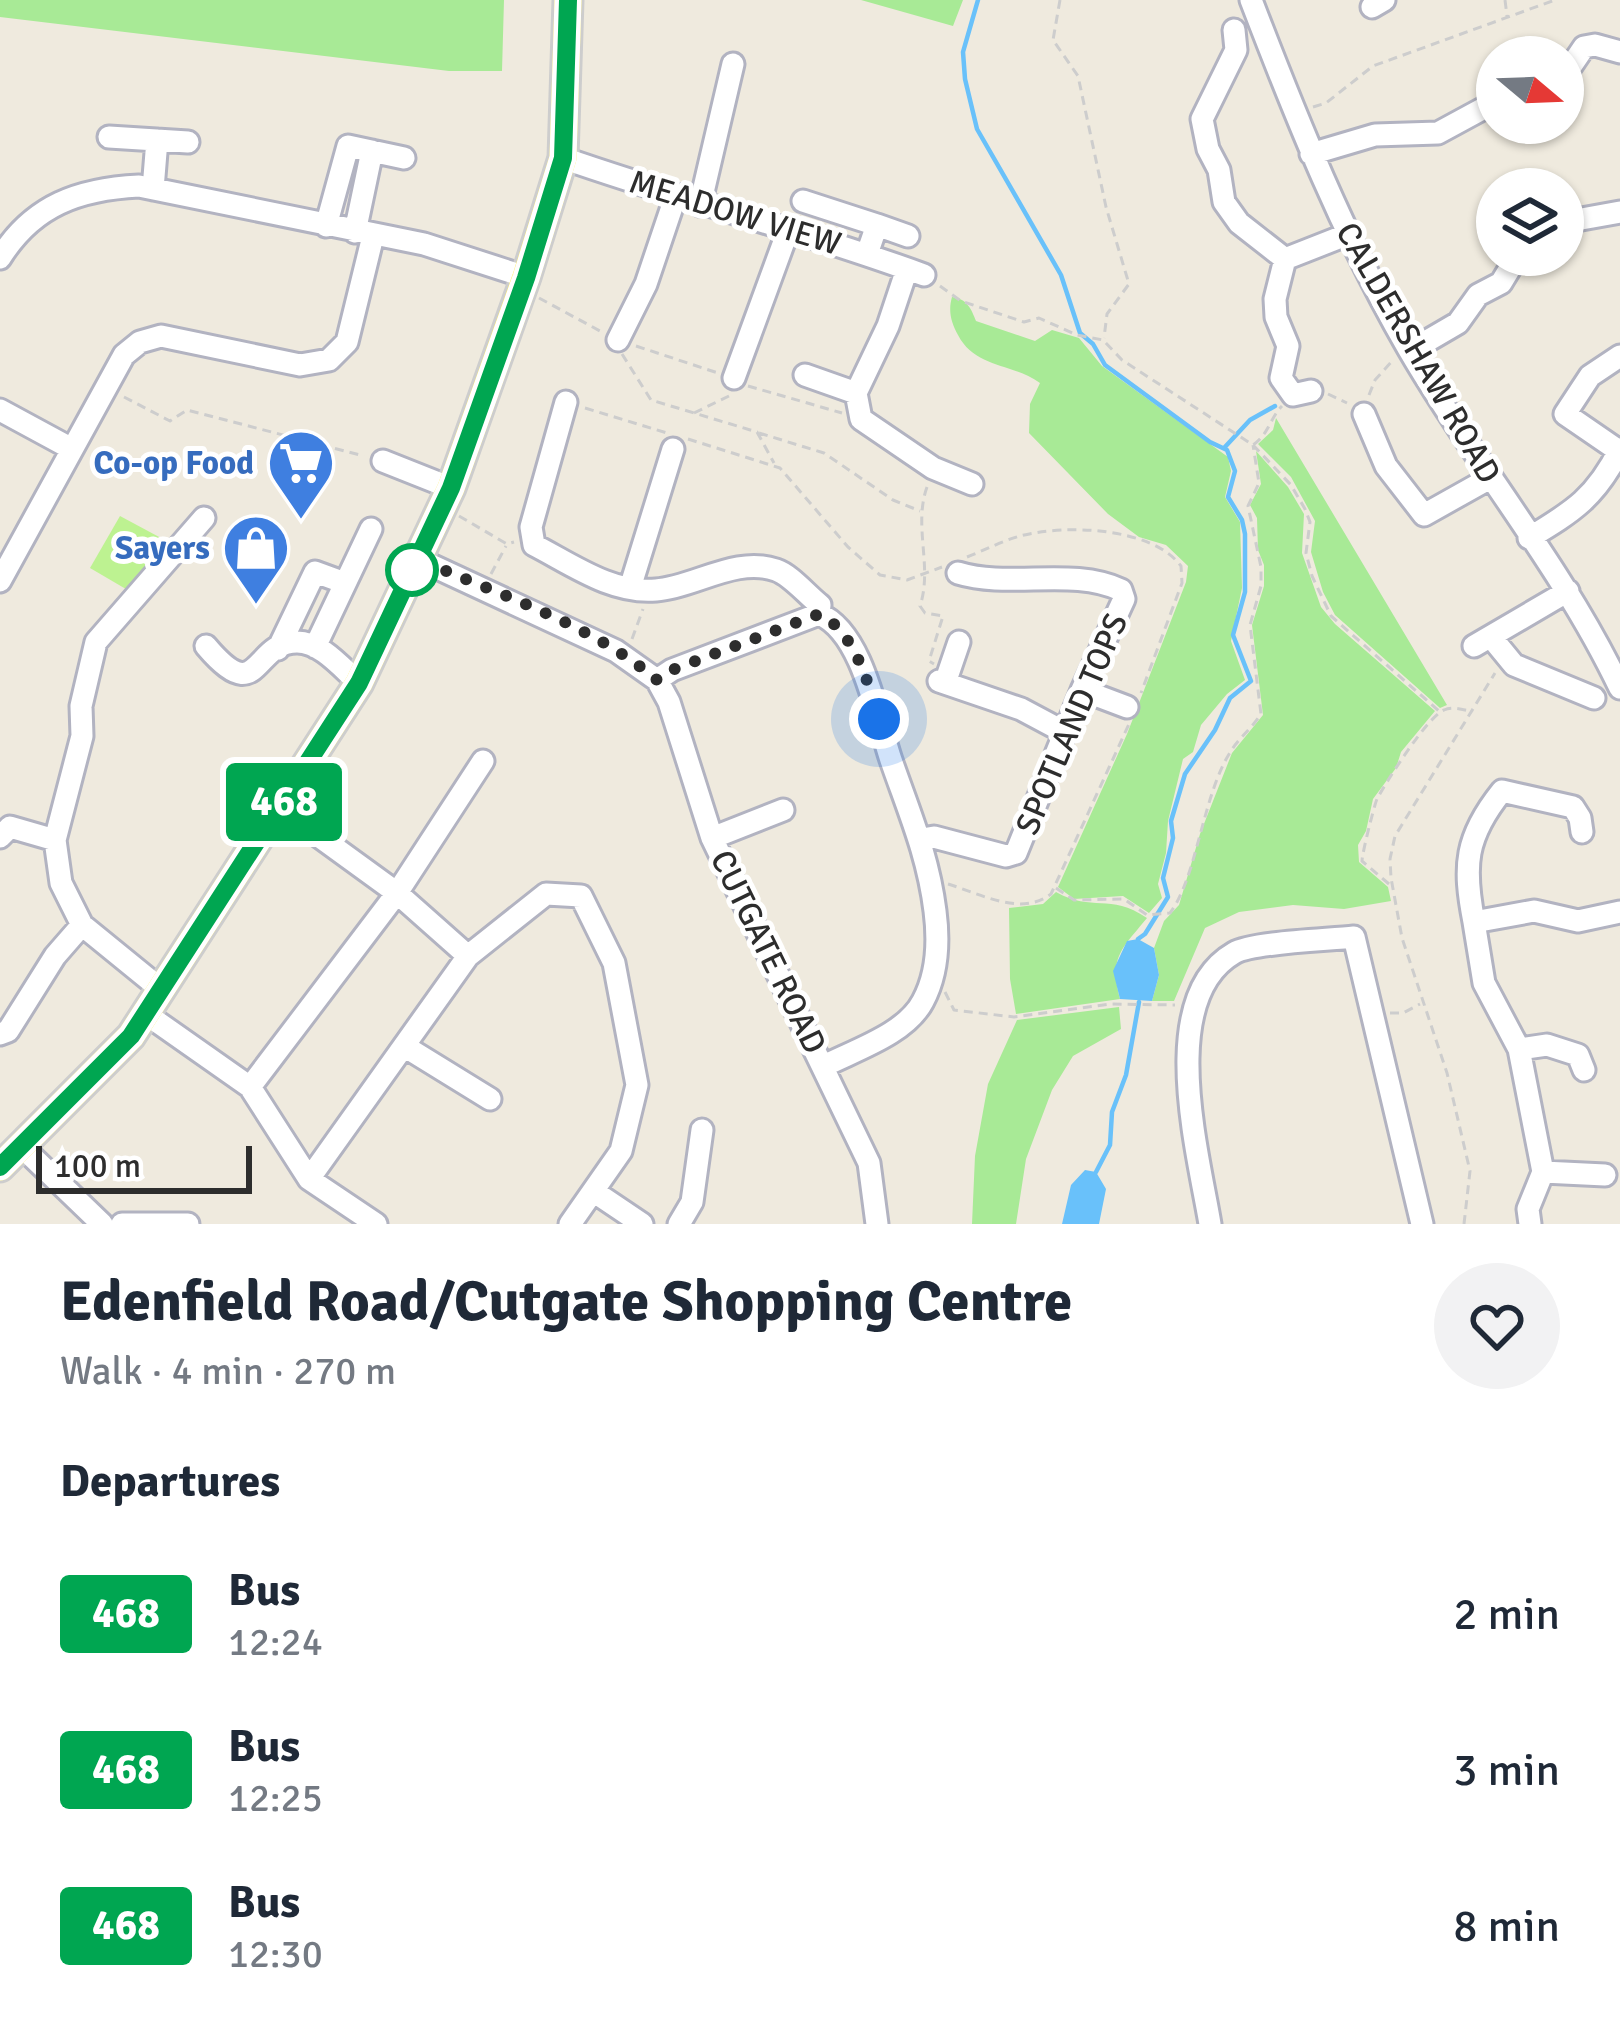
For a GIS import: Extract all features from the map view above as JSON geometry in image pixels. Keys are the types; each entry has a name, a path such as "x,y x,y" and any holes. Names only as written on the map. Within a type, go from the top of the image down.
{"main road":[{"path":"0,1168 93,1078 155,1002 359,683 447,497 563,158 568,0"}],"street":[{"name":"CALDERSHAW ROAD","path":"1251,0 1346,235 1409,350 1490,478 1613,656 1620,688"},
{"path":"1234,30 1236,50 1202,119 1208,149 1219,170 1224,202 1239,223 1285,259"},
{"path":"1584,47 1620,52"},
{"path":"700,205 734,64"},
{"path":"1311,154 1375,135 1438,133 1476,114"},
{"path":"109,137 188,142"},
{"path":"153,189 157,140"},
{"path":"326,226 348,146 404,158"},
{"path":"0,581 124,356 140,342 161,336 300,365 329,360 347,342 372,151"},
{"name":"MEADOW VIEW","path":"563,158 645,195 675,198 789,228 915,272"},
{"path":"4,242 57,202 77,194 96,189 153,189 424,244 524,283"},
{"path":"614,338 646,284 675,198"},
{"path":"803,201 908,236"},
{"path":"1584,219 1620,212"},
{"path":"867,254 877,226"},
{"path":"742,381 789,228"},
{"path":"1285,259 1346,235"},
{"path":"1285,259 1275,298 1276,316 1288,346 1281,378 1302,393"},
{"path":"915,272 856,394 861,419 933,468 972,484"},
{"path":"1409,350 1458,323 1478,295 1505,276"},
{"path":"1529,538 1585,503 1604,481 1620,450 1560,411 1590,376 1620,356"},
{"path":"805,375 856,394"},
{"path":"566,402 530,538 534,544 603,580 637,589 657,590 744,567 777,570 820,605 819,614"},
{"path":"1362,408 1386,466 1427,520 1490,478"},
{"path":"0,410 72,449"},
{"path":"637,589 673,449"},
{"path":"383,460 447,497"},
{"path":"203,518 96,642 81,706 82,736 56,840 61,884 82,925 155,1002 250,1087 309,1179 376,1224"},
{"path":"315,647 371,529"},
{"path":"418,559 624,656 657,680 672,670 819,614"},
{"path":"206,646 233,673 255,671 278,649 315,572 345,583"},
{"name":"SPOTLAND TOPS","path":"922,839 934,837 1006,856 1016,854 1082,690 1120,614 1121,590 1097,581 979,580 958,573"},
{"path":"1568,591 1482,642 1504,657 1584,688"},
{"path":"819,614 834,623 867,678 891,760 922,839 938,955 932,980 909,1020 824,1066"},
{"path":"278,649 300,642 315,647 359,683"},
{"path":"959,642 942,682 1021,709 1066,733"},
{"name":"CUTGATE ROAD","path":"657,680 669,702 712,838 869,1163 877,1224"},
{"path":"1082,690 1126,707"},
{"path":"250,1087 397,893 483,761"},
{"path":"1530,1224 1528,1209 1544,1172 1519,1049 1484,983 1466,857 1500,787 1529,800 1556,802 1582,816"},
{"path":"280,808 397,893 468,956"},
{"path":"712,838 783,810"},
{"path":"0,837 10,827 56,840"},
{"path":"309,1179 468,956 546,894 581,896 614,962 637,1085 620,1151 570,1224"},
{"path":"1474,922 1534,911 1578,921 1620,913"},
{"path":"0,1034 8,1030 55,956 82,925"},
{"path":"1210,1224 1187,1073 1198,988 1212,969 1238,950 1354,937 1422,1224"},
{"path":"404,1046 490,1100"},
{"path":"1519,1049 1547,1046 1582,1057"},
{"path":"679,1224 692,1202 702,1130"},
{"path":"21,1146 102,1224"},
{"path":"1544,1172 1581,1168 1605,1174"},
{"path":"593,1191 642,1224"},
{"path":"122,1224 188,1224"}],"path":[{"path":"1060,0 1053,40 1078,76 1106,207 1130,284 1107,314 1103,340"},
{"path":"1505,0 1507,18"},
{"path":"1294,113 1326,103 1373,66 1556,0"},
{"path":"915,272 961,301 1024,322 1039,318 1103,340 1123,360 1253,445 1284,476 1305,509 1310,522 1306,553 1331,616 1439,711"},
{"path":"524,283 614,338 861,419"},
{"path":"614,338 651,400 824,453 893,500 920,511"},
{"path":"1253,445 1262,439 1274,414 1302,393 1362,408 1375,380 1409,350"},
{"path":"694,413 742,381"},
{"path":"106,387 170,421 187,410 383,460"},
{"path":"566,402 776,466 848,548 880,575 907,580 1023,535 1105,531 1163,548 1181,566 1182,583 1134,711 1056,888 1038,903 1020,906 929,879"},
{"path":"757,432 776,466"},
{"path":"1056,888 1074,900 1124,899 1148,915 1164,916 1177,903 1230,752 1261,714 1250,626 1261,586 1254,520 1248,506 1259,483 1253,445"},
{"path":"933,468 920,511 926,587 920,606 926,613 943,616"},
{"path":"447,497 507,544"},
{"path":"484,588 507,544 530,538"},
{"path":"624,656 643,616 637,589"},
{"path":"1464,1224 1470,1172 1447,1073 1402,938 1390,859 1396,836 1504,657"},
{"path":"1392,887 1362,861 1377,800 1439,711 1473,712"},
{"path":"932,980 940,982 953,1010 1014,1017 1129,1004 1196,1006"},
{"path":"1373,1015 1403,1013 1421,1003"}],"green space":[{"path":"0,0 504,0 502,71 449,71 0,17"},
{"path":"861,0 963,0 953,26"},
{"path":"952,297 968,305 976,321 1035,341 1052,330 1079,338 1102,366 1228,457 1231,471 1225,497 1240,522 1242,588 1231,641 1245,680 1201,725 1193,752 1183,759 1158,884 1162,898 1149,913 1123,896 1074,899 1058,887 1127,734 1188,566 1166,545 1139,537 1108,514 1029,433 1030,404 1040,383 965,346 952,321"},
{"path":"1276,418 1447,705 1440,708 1335,615 1311,552 1315,521 1291,477 1258,444 1273,430"},
{"path":"1256,451 1288,487 1304,514 1302,553 1321,607 1435,711 1401,752 1396,768 1373,799 1358,845 1359,862 1388,887 1391,901 1344,909 1293,905 1239,912 1205,928 1174,1001 1152,1001 1159,975 1154,948 1164,921 1179,905 1232,753 1263,715 1252,625 1264,586 1257,518 1250,505 1261,484"},
{"path":"120,516 161,538 131,592 90,568"},
{"path":"1056,892 1080,901 1122,906 1147,918 1117,963 1120,999 1016,1014 1010,979 1009,908 1043,904"},
{"path":"1119,1007 1121,1029 1073,1056 1052,1090 1026,1159 1016,1224 972,1224 975,1156 988,1084 1017,1020"}],"water":[{"path":"1138,939 1154,948 1159,975 1152,1001 1120,999 1113,971 1127,941"},
{"path":"1085,1170 1096,1172 1106,1189 1099,1224 1062,1224 1071,1185"}],"waterway":[{"path":"978,0 963,52 977,129 1061,275 1080,333 1105,365 1227,450 1235,471 1228,497 1245,534 1245,592 1233,635 1251,681 1230,698 1185,774 1171,821 1173,838 1163,878 1168,897 1138,939"},
{"path":"1224,448 1250,420 1275,406"},
{"path":"1096,1172 1110,1145 1112,1112 1126,1075 1139,1002"}],"bus line":[{"name":"468","path":"0,1167 131,1036 359,683 451,488 563,158 568,0"}],"place":[{"name":"Co-op Food","path":"301,522"},
{"name":"Sayers","path":"256,607"}],"route":[{"path":"412,570 418,559 537,611 616,651 657,680 672,670 819,614 834,623 867,678 879,719"}]}
